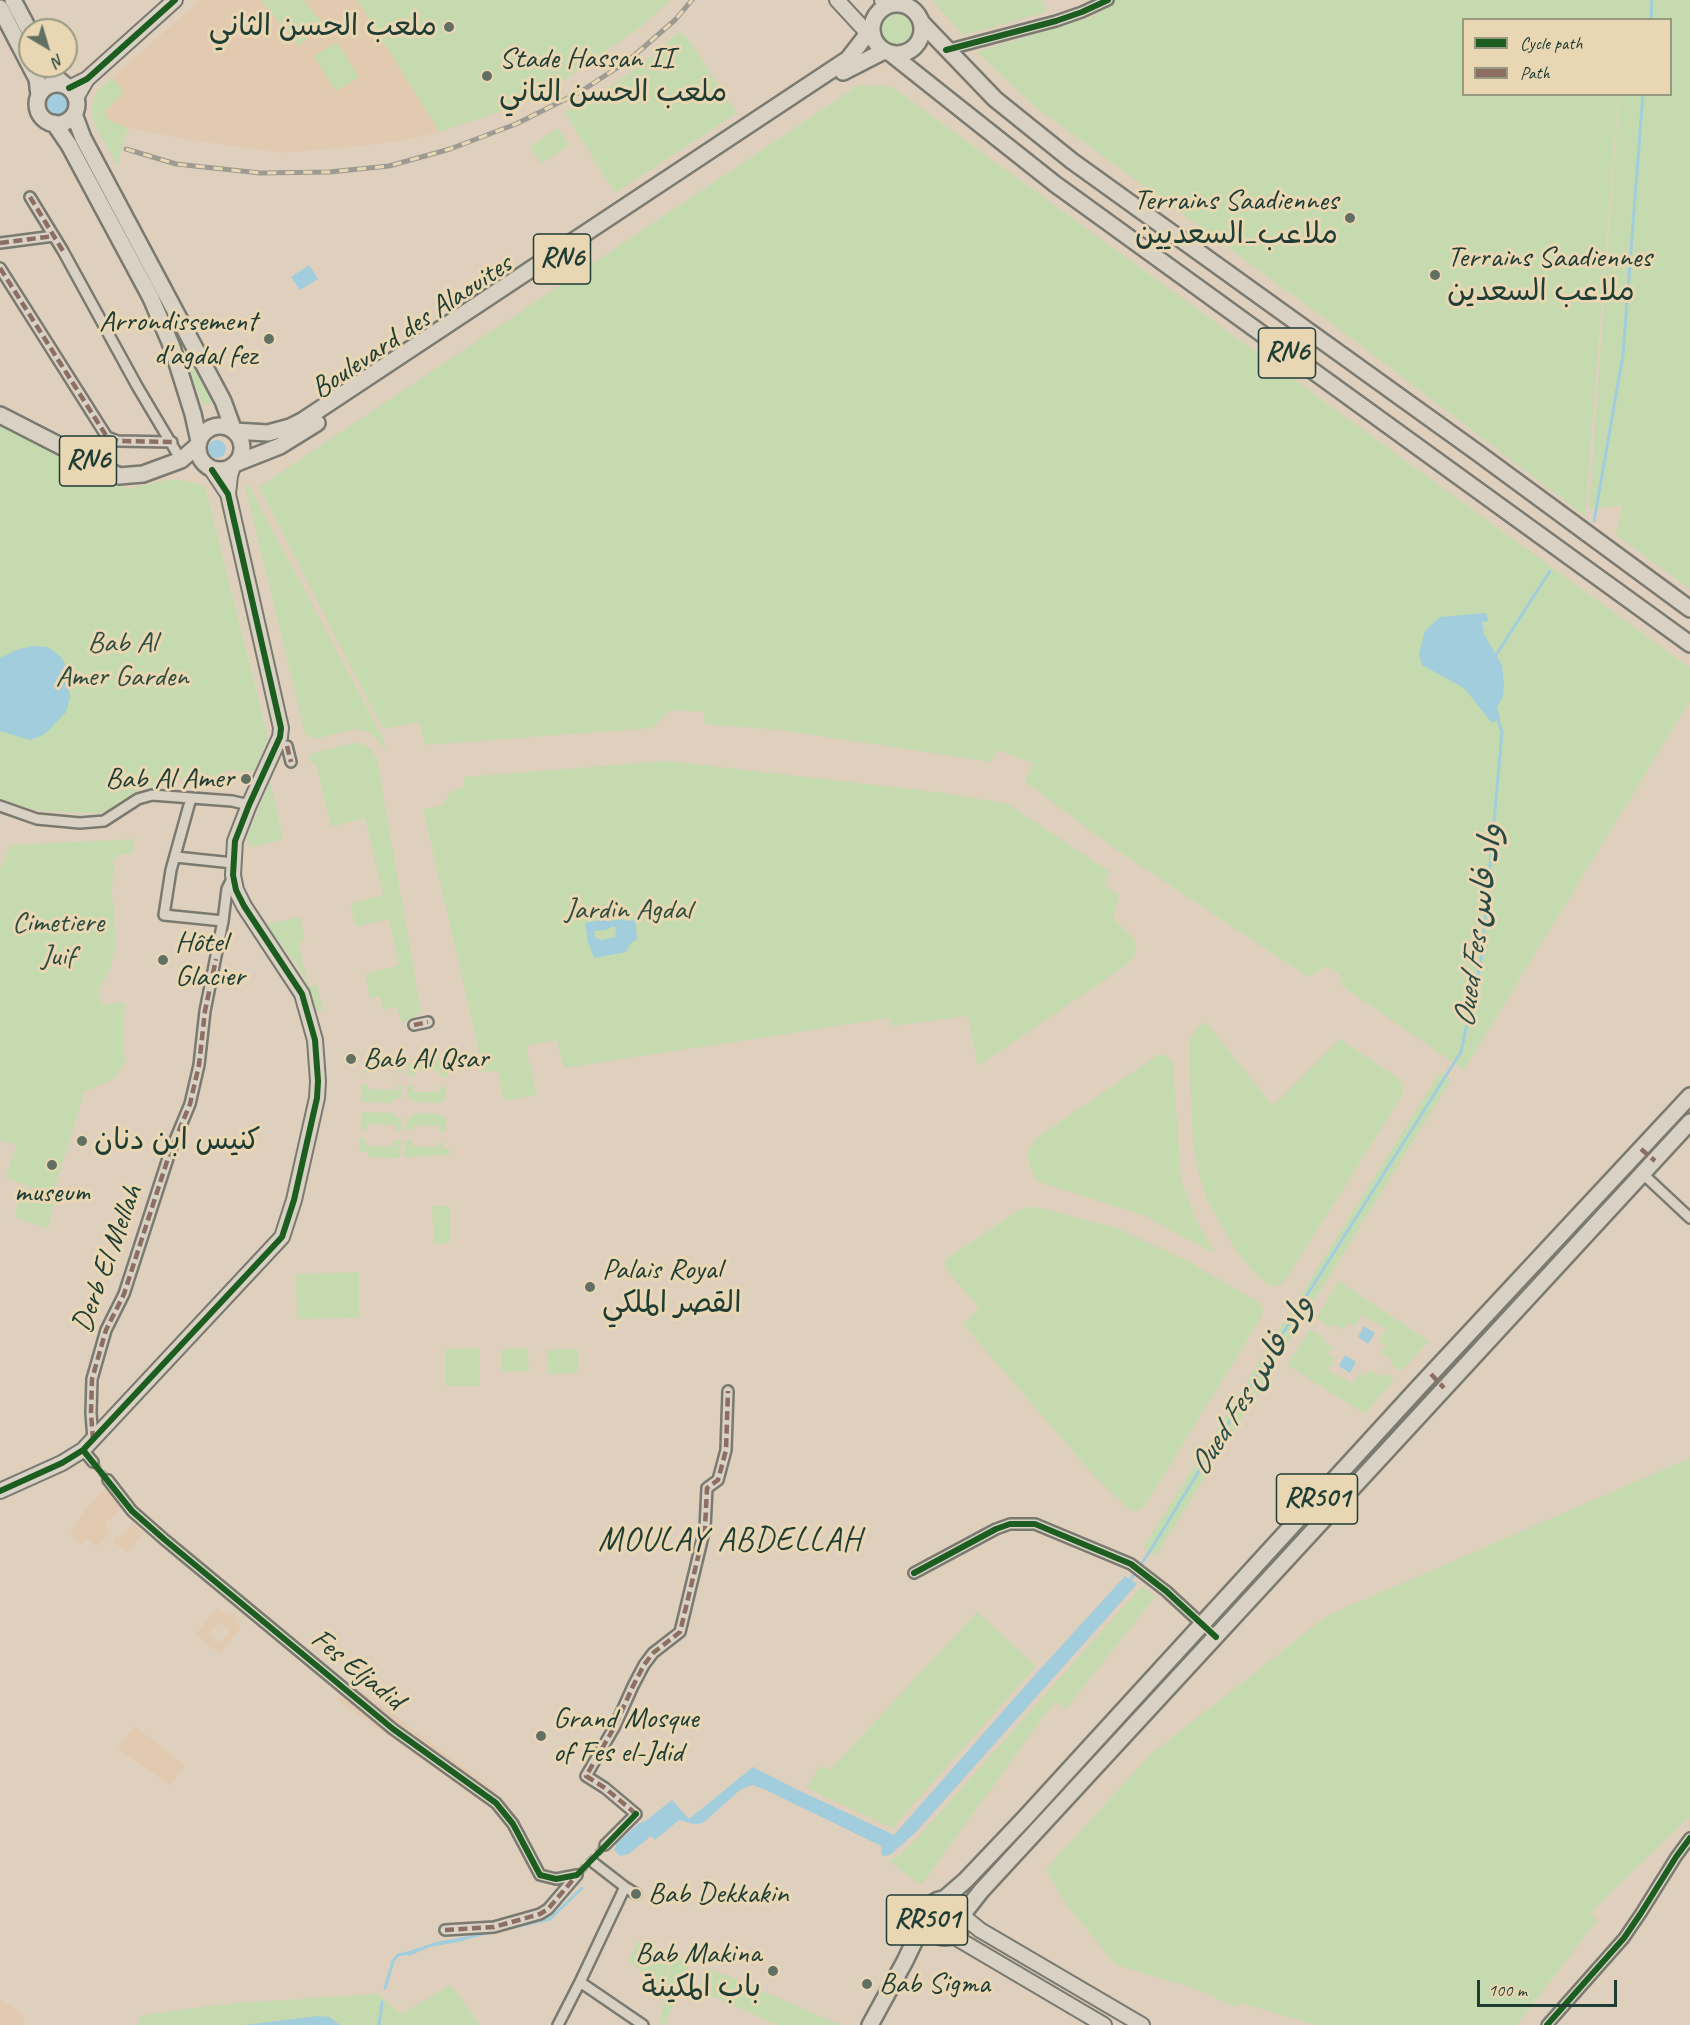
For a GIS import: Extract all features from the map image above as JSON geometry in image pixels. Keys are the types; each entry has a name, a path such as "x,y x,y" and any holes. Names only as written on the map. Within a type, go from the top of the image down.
{"main road":[{"path":"13,0 22,18"},
{"name":"RN6","path":"1690,609 1072,160 994,99 921,23 912,9 894,2 875,16 878,41 1055,184 1690,644"},
{"path":"0,8 37,79 38,105 41,115 54,123 69,145 151,298 172,348 193,414 201,461 209,468"},
{"name":"RN6","path":"878,41 897,54 911,50 920,38 921,23"},
{"name":"Boulevard des Alaouites","path":"234,431 279,431 302,421 878,41"},
{"name":"Boulevard des Alaouites","path":"235,464 291,440 843,72 878,41"},
{"path":"54,123 65,122 76,109 70,90 57,78"},
{"path":"39,95 50,85 70,90"},
{"path":"74,114 83,138 223,401 242,450 235,464"},
{"name":"RN6","path":"0,415 119,476 143,474 182,460 198,443 202,435 214,427 221,426 234,431"},
{"name":"RN6","path":"182,460 209,468 227,470 235,464"},
{"name":"RR501","path":"1690,1096 1431,1374 973,1874 943,1900 933,1904 926,1917 930,1929 946,1936 961,1928 964,1916 981,1891 1690,1122"},
{"path":"1610,1183 1625,1193"},
{"name":"RR501","path":"943,1900 956,1903 964,1916"},
{"path":"870,2025 926,1917"},
{"path":"905,1961 946,1936"}],"street":[{"path":"70,90 87,79 176,0"},
{"path":"837,0 878,41"},
{"path":"946,50 1056,21 1108,0"},
{"path":"30,196 137,386 182,460"},
{"path":"0,243 54,236"},
{"path":"0,268 107,437 118,441 172,442"},
{"path":"0,1491 83,1450 282,1237 294,1200 316,1098 318,1082 315,1040 302,994 244,906 236,890 233,869 236,841 249,805 280,737 281,728 228,494 230,476 235,464"},
{"path":"209,468 228,494"},
{"path":"286,746 291,762"},
{"path":"0,806 37,819 98,823 114,817 141,797 158,795 232,801 249,805"},
{"path":"191,798 171,870 164,915 223,921"},
{"path":"176,857 233,869"},
{"name":"Derb El Mellah","path":"93,1440 92,1379 106,1330 124,1294 170,1152 190,1104 199,1065 205,1011 227,889 233,869"},
{"path":"414,1025 428,1022"},
{"path":"1641,1149 1655,1161"},
{"path":"1643,1174 1690,1218"},
{"path":"1431,1374 1444,1388"},
{"path":"605,1845 636,1814 605,1788 586,1776 615,1726 644,1665 653,1653 680,1632 705,1528 708,1488 718,1480 726,1450 728,1391"},
{"path":"83,1450 93,1462"},
{"name":"Fes Eljadid","path":"108,1479 132,1511 165,1540 393,1729 496,1803 513,1824 540,1875 556,1879 578,1874 548,1909 540,1914 494,1927 445,1930"},
{"path":"914,1573 985,1534 1010,1524 1035,1524 1131,1564 1146,1574 1216,1637"},
{"path":"1547,2025 1624,1938 1690,1838"},
{"path":"594,1863 636,1894"},
{"path":"558,2025 625,1887"},
{"name":"RR501","path":"964,1916 980,1930 1142,2025"},
{"name":"RR501","path":"946,1936 1104,2025"},
{"path":"580,1982 643,2025"}],"shaded area":[{"path":"200,0 357,0 440,132 406,140 282,153 189,140 128,128 108,120 105,112 123,90 112,78"},
{"path":"110,1483 125,1502 105,1525 111,1532 96,1547 86,1538 81,1545 70,1533 83,1513"},
{"path":"132,1523 144,1533 128,1553 113,1542 116,1537 120,1538"},
{"path":"217,1607 227,1615 231,1611 239,1618 235,1623 241,1628 220,1654 195,1635","holes":["219,1622 230,1630 220,1643 209,1635"]},
{"path":"351,1683 496,1791 487,1806 336,1699"},
{"path":"135,1726 185,1765 171,1786 117,1748"},
{"path":"0,1999 24,2016 24,2025 0,2025"}],"green space":[{"path":"261,0 303,0 324,25 298,46"},
{"name":"Stade Hassan II ملعب الحسن التاني","path":"357,0 670,0 642,26 540,97 440,132"},
{"path":"932,0 1042,0 1047,12 963,35"},
{"name":"Terrains Saadiennes ملاعب السعدين","path":"1117,0 1690,0 1690,589 1616,535 1623,505 1589,509 1619,96 1672,96 1672,18 1462,18 1462,96 1618,96 1585,516 1338,328 1033,105 977,52 1092,17"},
{"path":"899,12 912,17 917,30 912,43 899,48 886,43 881,30 886,17"},
{"path":"678,32 688,38 737,113 615,193 564,112 592,98 627,75 655,54"},
{"path":"337,42 359,77 336,91 314,56"},
{"path":"112,78 123,90 105,111 108,120 128,128 118,167 91,113 96,92"},
{"path":"859,85 892,87 1690,668 1690,701 1464,1070 1342,986 1339,973 1327,966 1308,977 1108,844 1025,782 1033,763 997,750 991,762 781,730 705,724 703,712 670,710 652,728 425,745 419,722 383,729 259,487"},
{"path":"558,128 569,145 541,164 530,146"},
{"path":"186,351 213,402 203,406 183,352"},
{"name":"Bab Al Amer Garden","path":"0,423 107,484 131,488 167,480 181,480 205,486 267,733 267,740 254,771 225,770 224,781 166,777 165,786 136,791 111,809 99,813 42,811 0,798"},
{"path":"247,482 383,738 386,752 381,743 370,733 355,729 315,739 305,734 246,490"},
{"path":"359,743 371,749 377,759 421,1011 413,1019 401,1022 397,1007 383,1010 380,996 370,998 365,974 399,965 389,919 356,927 350,904 383,895 365,818 331,827 316,765 312,764 309,758 309,754"},
{"name":"Jardin Agdal","path":"668,761 936,792 1008,804 1110,872 1104,885 1119,895 1113,919 1133,937 1137,947 1133,958 1122,968 978,1066 968,1016 891,1026 889,1018 564,1068 556,1040 526,1046 537,1095 504,1101 498,1071 484,1072 423,809 442,806 450,792 464,786 463,777"},
{"path":"270,782 283,839 250,848 247,837"},
{"name":"Cimetiere Juif","path":"135,839 132,854 121,854 114,859 112,892 116,943 111,966 98,993 102,1005 125,1002 123,1035 125,1063 113,1079 84,1092 53,1194 5,1178 17,1145 0,1140 0,870 10,845"},
{"path":"300,917 305,940 298,942 309,987 297,965 270,930 268,924"},
{"path":"317,985 323,1010 316,1011 309,987"},
{"path":"1206,1022 1273,1106 1340,1039 1398,1078 1403,1086 1402,1096 1285,1281 1277,1286 1268,1285 1250,1268 1233,1246 1207,1200 1199,1175 1193,1145 1189,1046 1191,1036"},
{"path":"1161,1054 1170,1058 1173,1064 1181,1180 1196,1220 1214,1251 1212,1252 1143,1215 1036,1181 1030,1166 1027,1154 1035,1139"},
{"path":"370,1059 393,1059 394,1063 402,1063 402,1074 398,1074 397,1069 369,1069 369,1073 364,1073 364,1062 370,1062"},
{"path":"416,1059 447,1059 447,1077 440,1077 440,1071 416,1070 416,1076 407,1076 407,1063 416,1063"},
{"path":"1440,1072 1451,1080 1156,1556 1143,1548"},
{"path":"361,1084 367,1084 368,1089 397,1090 397,1085 402,1085 402,1099 394,1099 394,1103 361,1102"},
{"path":"407,1085 413,1085 413,1092 440,1092 440,1087 445,1087 445,1101 440,1101 440,1103 414,1102 414,1099 407,1099"},
{"path":"361,1112 395,1113 395,1117 401,1117 401,1131 395,1131 395,1125 367,1124 366,1130 361,1130"},
{"path":"413,1113 439,1114 439,1116 446,1117 446,1133 440,1132 440,1126 413,1125 412,1130 406,1130 407,1117 413,1117"},
{"path":"360,1138 366,1139 366,1146 394,1147 394,1140 401,1140 400,1158 368,1157 368,1152 359,1152"},
{"path":"405,1140 411,1140 413,1147 439,1147 439,1142 444,1142 444,1149 450,1149 450,1155 404,1157"},
{"path":"24,1187 55,1197 48,1229 14,1217"},
{"path":"432,1206 449,1206 449,1243 434,1244"},
{"path":"1031,1207 1119,1229 1189,1262 1258,1302 1263,1308 1262,1316 1144,1507 1136,1512 1132,1511 1096,1478 963,1324 979,1308 947,1270 944,1264 946,1259 1021,1209"},
{"path":"359,1272 359,1318 297,1319 296,1274"},
{"path":"1339,1281 1429,1341 1402,1371 1390,1364 1392,1360 1381,1353 1385,1345 1379,1342 1386,1329 1362,1315 1354,1327 1348,1323 1343,1330 1333,1324 1330,1328 1316,1318"},
{"path":"1310,1329 1324,1337 1323,1341 1333,1347 1328,1354 1335,1358 1328,1370 1353,1384 1360,1373 1365,1377 1370,1370 1381,1377 1384,1373 1394,1380 1365,1414 1287,1365"},
{"path":"479,1348 480,1386 446,1386 445,1349"},
{"path":"528,1348 529,1371 502,1372 502,1349"},
{"path":"577,1349 577,1373 548,1374 547,1350"},
{"path":"1690,1458 1690,1816 1590,1913 1597,1920 1517,2025 1316,2025 1241,2003 1235,2007 1196,1989 1116,1965 1065,1903 1046,1869 1150,1755 1327,1616"},
{"path":"1142,1586 1155,1597 1066,1709 1055,1701 921,1885 888,1861 899,1856 920,1835"},
{"path":"977,1612 1036,1666 892,1828 807,1788 819,1766 830,1770"},
{"path":"637,1941 670,1954 664,1997 643,1987 646,1974 628,1961"},
{"path":"672,1955 690,1963 664,2025 660,2022"},
{"path":"708,1968 841,2025 778,2025 698,1990"},
{"path":"451,1985 480,2025 135,2025 140,2022 139,2016 192,2008 378,1994 401,2014"}],"water":[{"path":"58,89 68,93 72,103 68,113 58,117 48,113 44,103 48,93"},
{"path":"309,265 318,279 300,290 291,277"},
{"path":"217,440 223,443 226,449 223,455 217,458 211,455 208,449 211,443"},
{"path":"1486,613 1488,621 1482,622 1484,634 1502,665 1504,684 1503,696 1497,707 1500,718 1492,723 1464,688 1422,665 1419,654 1425,631 1440,617"},
{"path":"32,646 48,647 61,657 66,666 70,698 66,712 48,731 30,740 0,731 0,658 16,650"},
{"path":"606,919 611,921 635,920 637,939 630,944 626,952 594,958 588,942 585,923","holes":["614,926 615,937 602,940 595,938 594,931 606,930"]},
{"path":"1364,1326 1375,1333 1368,1344 1358,1337"},
{"path":"1345,1355 1356,1362 1350,1373 1339,1366"},
{"path":"1125,1576 1137,1584 916,1832 890,1855 882,1856 881,1846 752,1785 740,1790 703,1823 694,1824 679,1820 655,1840 651,1836 629,1854 620,1856 614,1850 617,1843 638,1824 647,1820 672,1800 689,1819 753,1767 894,1835"},
{"path":"463,1937 464,1941 430,1947 409,1956 406,1952 436,1942"},
{"path":"318,2016 329,2017 340,2025 244,2025"}],"waterway":[{"name":"Oued Fes واد فاس","path":"1651,18 1652,0"},
{"name":"Oued Fes واد فاس","path":"1594,521 1623,355 1643,96"},
{"name":"Oued Fes واد فاس","path":"1494,658 1550,571"},
{"name":"Oued Fes واد فاس","path":"1129,1582 1461,1052 1482,954 1502,732 1497,716"},
{"name":"Oued Fes واد فاس","path":"461,1939 550,1919 582,1888"},
{"name":"Oued Fes واد فاس","path":"385,1988 393,1961 398,1955 408,1953"},
{"path":"379,2025 382,2002"}],"tunnel":[{"path":"93,1462 108,1480"},
{"path":"579,1873 605,1845"}],"railway":[{"path":"126,149 176,164 260,173 329,172 389,166 450,149 516,124 580,92 629,60 675,20 692,0"}],"marked path":[{"path":"30,197 63,251"},
{"path":"0,243 54,236"},
{"path":"0,268 107,437 118,441 172,442"},
{"path":"287,746 291,762"},
{"path":"93,1440 92,1379 106,1330 124,1294 170,1152 190,1104 199,1065 205,1011 216,959"},
{"path":"414,1025 428,1022"},
{"path":"1641,1149 1655,1161"},
{"path":"1431,1374 1444,1388"},
{"path":"636,1814 605,1788 586,1776 615,1726 644,1665 653,1653 680,1632 705,1528 707,1488 718,1480 726,1450 728,1391"},
{"path":"445,1930 494,1927 540,1914 548,1909 577,1875"}],"cycle path":[{"path":"69,88 87,79 175,0"},
{"path":"946,50 1056,21 1108,0"},
{"path":"0,1491 62,1463 83,1450 282,1237 294,1200 317,1098 315,1040 302,994 244,906 236,890 233,875 235,841 280,737 281,728 228,494 212,470"},
{"path":"83,1450 132,1511 165,1540 393,1729 496,1803 513,1824 540,1875 556,1879 577,1875 636,1814"},
{"path":"914,1573 996,1529 1010,1524 1035,1524 1131,1564 1166,1591 1216,1637"},
{"path":"1547,2025 1624,1938 1690,1838"}],"place":[{"name":"ملعب الحسن الثاني","path":"449,27"},
{"name":"Stade Hassan II ملعب الحسن التاني","path":"487,76"},
{"name":"Terrains Saadiennes ملاعب_السعديين","path":"1350,218"},
{"name":"Terrains Saadiennes ملاعب السعدين","path":"1435,275"},
{"name":"Arrondissement d'agdal fez","path":"269,339"},
{"name":"Bab Al Amer","path":"246,779"},
{"name":"Hôtel Glacier","path":"163,960"},
{"name":"Bab Al Qsar","path":"351,1059"},
{"name":"كنيس ابن دنان","path":"82,1141"},
{"name":"museum","path":"52,1165"},
{"name":"Palais Royal القصر الملكي","path":"590,1287"},
{"name":"Grand Mosque of Fes el-Jdid","path":"541,1736"},
{"name":"Bab Dekkakin","path":"636,1894"},
{"name":"Bab Makina باب المكينة","path":"773,1971"},
{"name":"Bab Sigma","path":"867,1984"}],"district":[{"name":"MOULAY ABDELLAH","path":"730,1541"}]}
